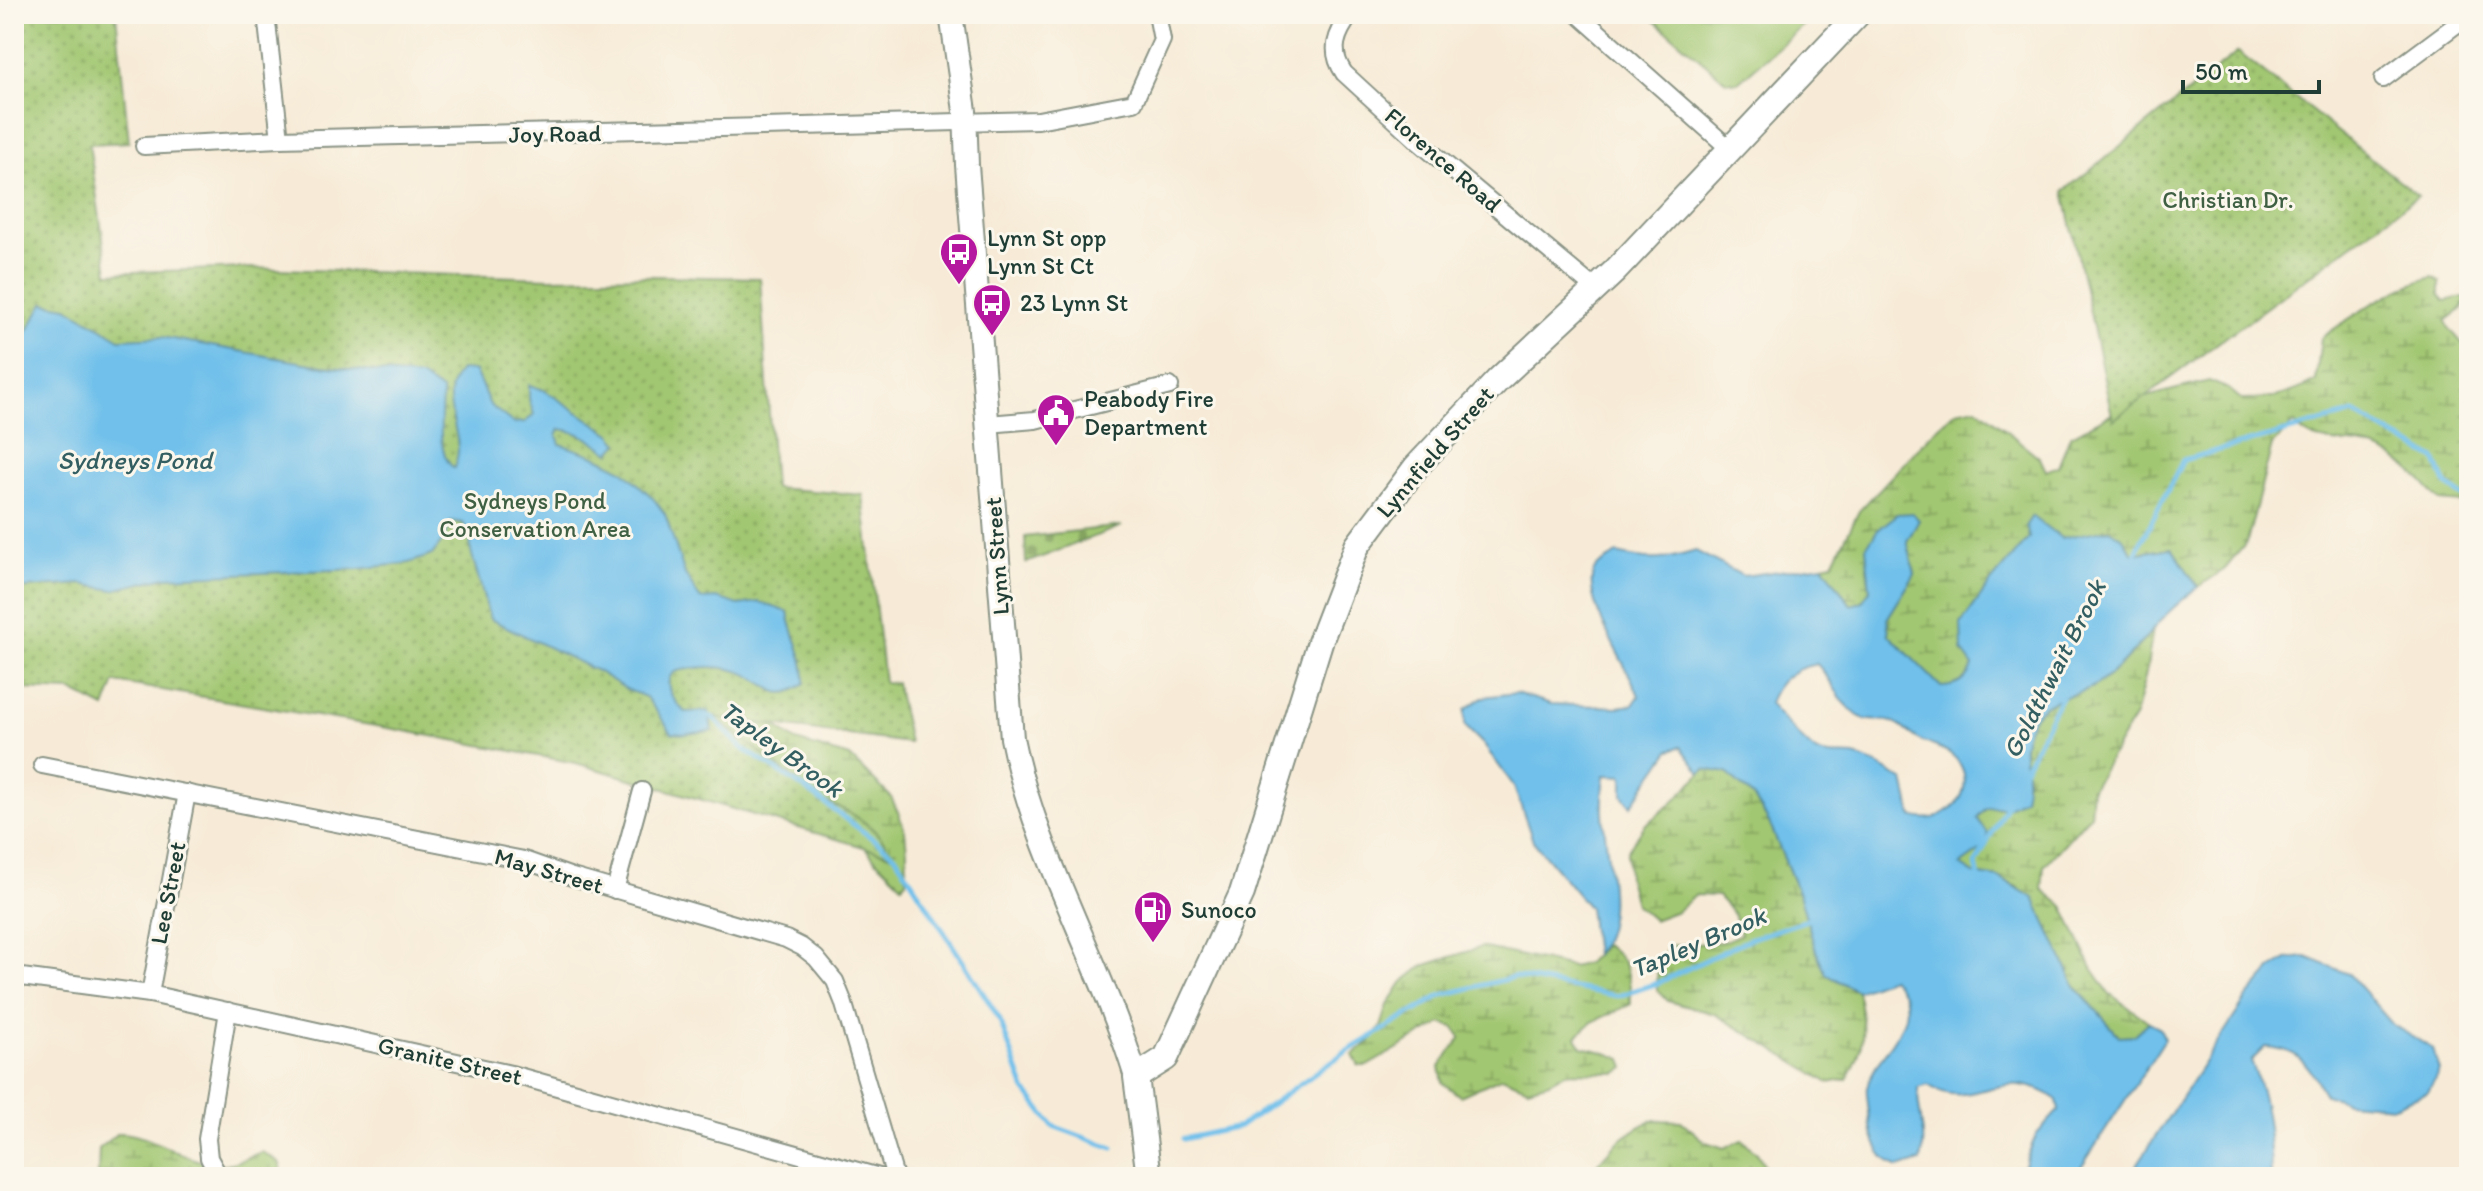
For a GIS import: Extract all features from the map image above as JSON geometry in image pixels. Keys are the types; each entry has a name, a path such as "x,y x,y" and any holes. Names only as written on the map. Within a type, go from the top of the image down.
{"main road":[{"name":"Lynn Street","path":"951,14 965,121 1008,708 1019,772 1044,844 1116,1013 1136,1077"},
{"name":"Lynnfield Street","path":"1136,1077 1166,1058 1242,893 1334,599 1357,546 1416,467 1498,380 1595,289 1731,150 1858,14"},
{"path":"1136,1077 1149,1177"}],"street":[{"path":"266,14 280,139"},
{"name":"Joy Road","path":"144,146 280,139 1038,120 1134,102 1162,40 1157,14"},
{"name":"Florence Road","path":"1351,14 1337,36 1334,48 1335,61 1344,73 1419,142 1595,289"},
{"path":"1578,14 1731,150"},
{"path":"2383,79 2469,15"},
{"path":"988,424 1035,420 1170,386"},
{"name":"May Street","path":"42,765 524,860 615,890 786,939 802,947 827,968 843,1001 895,1177"},
{"path":"615,890 642,791"},
{"name":"Lee Street","path":"150,994 187,793"},
{"name":"Granite Street","path":"14,976 150,994 511,1074 831,1171 879,1177"},
{"path":"216,1171 209,1158 207,1139 228,1011"}],"green space":[{"name":"Sydneys Pond Conservation Area","path":"14,14 116,14 129,142 89,144 108,273 247,268 550,278 760,278 774,488 863,495 884,682 896,683 909,743 713,717 815,796 864,822 883,840 891,855 576,763 394,729 115,682 105,708 72,691 23,689 14,694"},
{"path":"1647,14 1801,14 1806,23 1738,82 1726,81"},
{"name":"Christian Dr.","path":"2238,52 2418,196 2113,420 2064,191"},
{"path":"2433,277 2440,282 2440,295 2445,301 2468,299 2462,309 2446,321 2469,351 2469,491 2463,503 2440,501 2411,471 2386,453 2366,446 2311,437 2294,423 2272,445 2247,542 2225,569 2198,587 2172,548 2133,554 2123,538 2079,536 2061,539 2032,517 2029,538 1991,582 1961,624 1973,666 1960,682 1947,687 1941,687 1889,635 1887,619 1915,574 1907,541 1919,520 1867,567 1870,591 1862,602 1851,605 1823,565 1833,563 1859,511 1956,411 1977,407 2040,458 2046,471 2058,466 2070,436 2138,399 2209,381 2229,389 2242,400 2262,399 2289,393 2316,381 2321,338 2389,295"},
{"path":"1122,526 1026,563 1025,537"},
{"path":"2153,629 2135,716 2092,788 2090,815 2044,866 2042,889 2063,906 2092,968 2109,993 2149,1022 2135,1035 2119,1036 2075,986 2057,948 2019,888 1999,878 1974,874 1959,865 1987,845 1988,834 1977,818 1980,814 1991,807 2009,807 2028,780 2024,748 2033,718 2049,703 2090,688 2106,677"},
{"path":"709,711 766,720 796,741 850,757 891,797 898,812 905,831 906,881 902,885 873,857 841,818 716,730"},
{"path":"1705,769 1727,772 1754,798 1769,822 1800,897 1826,974 1857,991 1861,1047 1847,1079 1829,1083 1715,1014 1668,1001 1657,989 1658,963 1670,946 1723,942 1741,934 1734,914 1718,896 1696,895 1677,911 1653,920 1635,904 1628,878 1627,851 1645,825"},
{"path":"1604,945 1623,962 1629,977 1631,1004 1592,1022 1576,1037 1582,1047 1622,1059 1625,1068 1617,1073 1567,1072 1549,1082 1528,1088 1502,1077 1460,1096 1443,1083 1440,1067 1461,1037 1455,1028 1442,1023 1367,1066 1359,1066 1353,1055 1381,1027 1388,1005 1402,983 1423,966 1481,947 1572,967 1587,963"},
{"path":"1652,1120 1681,1121 1706,1142 1724,1148 1742,1140 1757,1153 1772,1177 1558,1177 1577,1170 1593,1170 1619,1141"},
{"path":"118,1133 145,1138 212,1164 239,1161 262,1152 279,1162 284,1177 98,1177 99,1148"}],"water":[{"name":"Sydneys Pond","path":"44,303 67,307 120,339 162,337 322,366 420,377 442,391 442,442 447,460 453,468 458,449 450,398 454,379 460,370 475,371 490,405 513,423 525,422 534,415 529,385 544,390 611,434 619,443 610,453 574,432 560,429 557,435 560,444 623,470 652,497 665,514 685,574 700,599 717,598 739,605 759,602 788,612 803,664 805,683 781,693 748,675 723,668 706,667 676,672 669,680 673,698 685,712 709,711 712,731 672,733 646,697 490,619 470,548 471,538 463,523 451,521 444,539 432,555 409,563 358,569 166,577 113,590 82,584 14,589 14,350"},
{"path":"1912,513 1919,520 1907,541 1915,574 1887,619 1889,635 1941,687 1960,682 1973,666 1962,651 1961,624 1991,582 2029,538 2026,525 2032,516 2061,538 2109,529 2123,538 2133,554 2172,548 2198,587 2099,683 2051,702 2037,712 2024,742 2024,798 2009,806 1990,808 1977,818 1988,834 1987,846 1960,865 1974,874 1999,878 2034,898 2075,986 2119,1036 2135,1035 2149,1022 2159,1027 2165,1039 2075,1177 2019,1177 2036,1135 2059,1110 2057,1100 2037,1089 2020,1085 1959,1094 1944,1093 1928,1085 1918,1088 1923,1142 1921,1161 1898,1168 1883,1156 1872,1133 1867,1089 1904,1019 1906,1006 1902,992 1891,978 1857,991 1826,974 1800,897 1769,822 1754,798 1727,773 1705,769 1701,773 1681,747 1670,750 1631,806 1623,795 1623,776 1605,775 1603,808 1611,906 1604,940 1595,954 1589,908 1533,841 1514,786 1483,744 1465,726 1465,710 1483,697 1516,693 1551,704 1633,705 1639,696 1598,612 1593,595 1592,580 1596,568 1617,554 1657,559 1696,551 1743,576 1823,565 1851,605 1862,602 1870,590 1866,547 1877,531 1897,514","holes":["1817,664 1847,705 1859,716 1892,722 1956,759 1965,782 1960,799 1954,806 1934,818 1912,816 1904,781 1861,758 1817,752 1792,729 1769,703 1776,688 1793,672"]},
{"path":"2306,957 2349,974 2393,1025 2433,1049 2439,1071 2428,1092 2394,1106 2347,1102 2325,1095 2308,1067 2296,1055 2265,1047 2251,1061 2267,1118 2271,1177 2129,1177 2248,996 2273,968 2287,959"}],"waterway":[{"name":"Goldthwait Brook","path":"2132,560 2183,460 2354,413 2435,459 2446,485 2469,500"},
{"name":"Goldthwait Brook","path":"2022,773 2063,693"},
{"name":"Tapley Brook","path":"707,716 712,717 742,748 804,788 895,855 999,1018 1025,1090 1053,1126 1113,1148"},
{"name":"Goldthwait Brook","path":"1979,878 1976,864 2007,804"},
{"name":"Tapley Brook","path":"1183,1139 1239,1127 1341,1055 1442,995 1515,977 1618,996 1658,983 1749,939 1813,918"}],"place":[{"name":"Lynn St opp Lynn St Ct","path":"959,286"},
{"name":"23 Lynn St","path":"992,337"},
{"name":"Peabody Fire Department","path":"1056,447"},
{"name":"Sunoco","path":"1153,944"}]}
